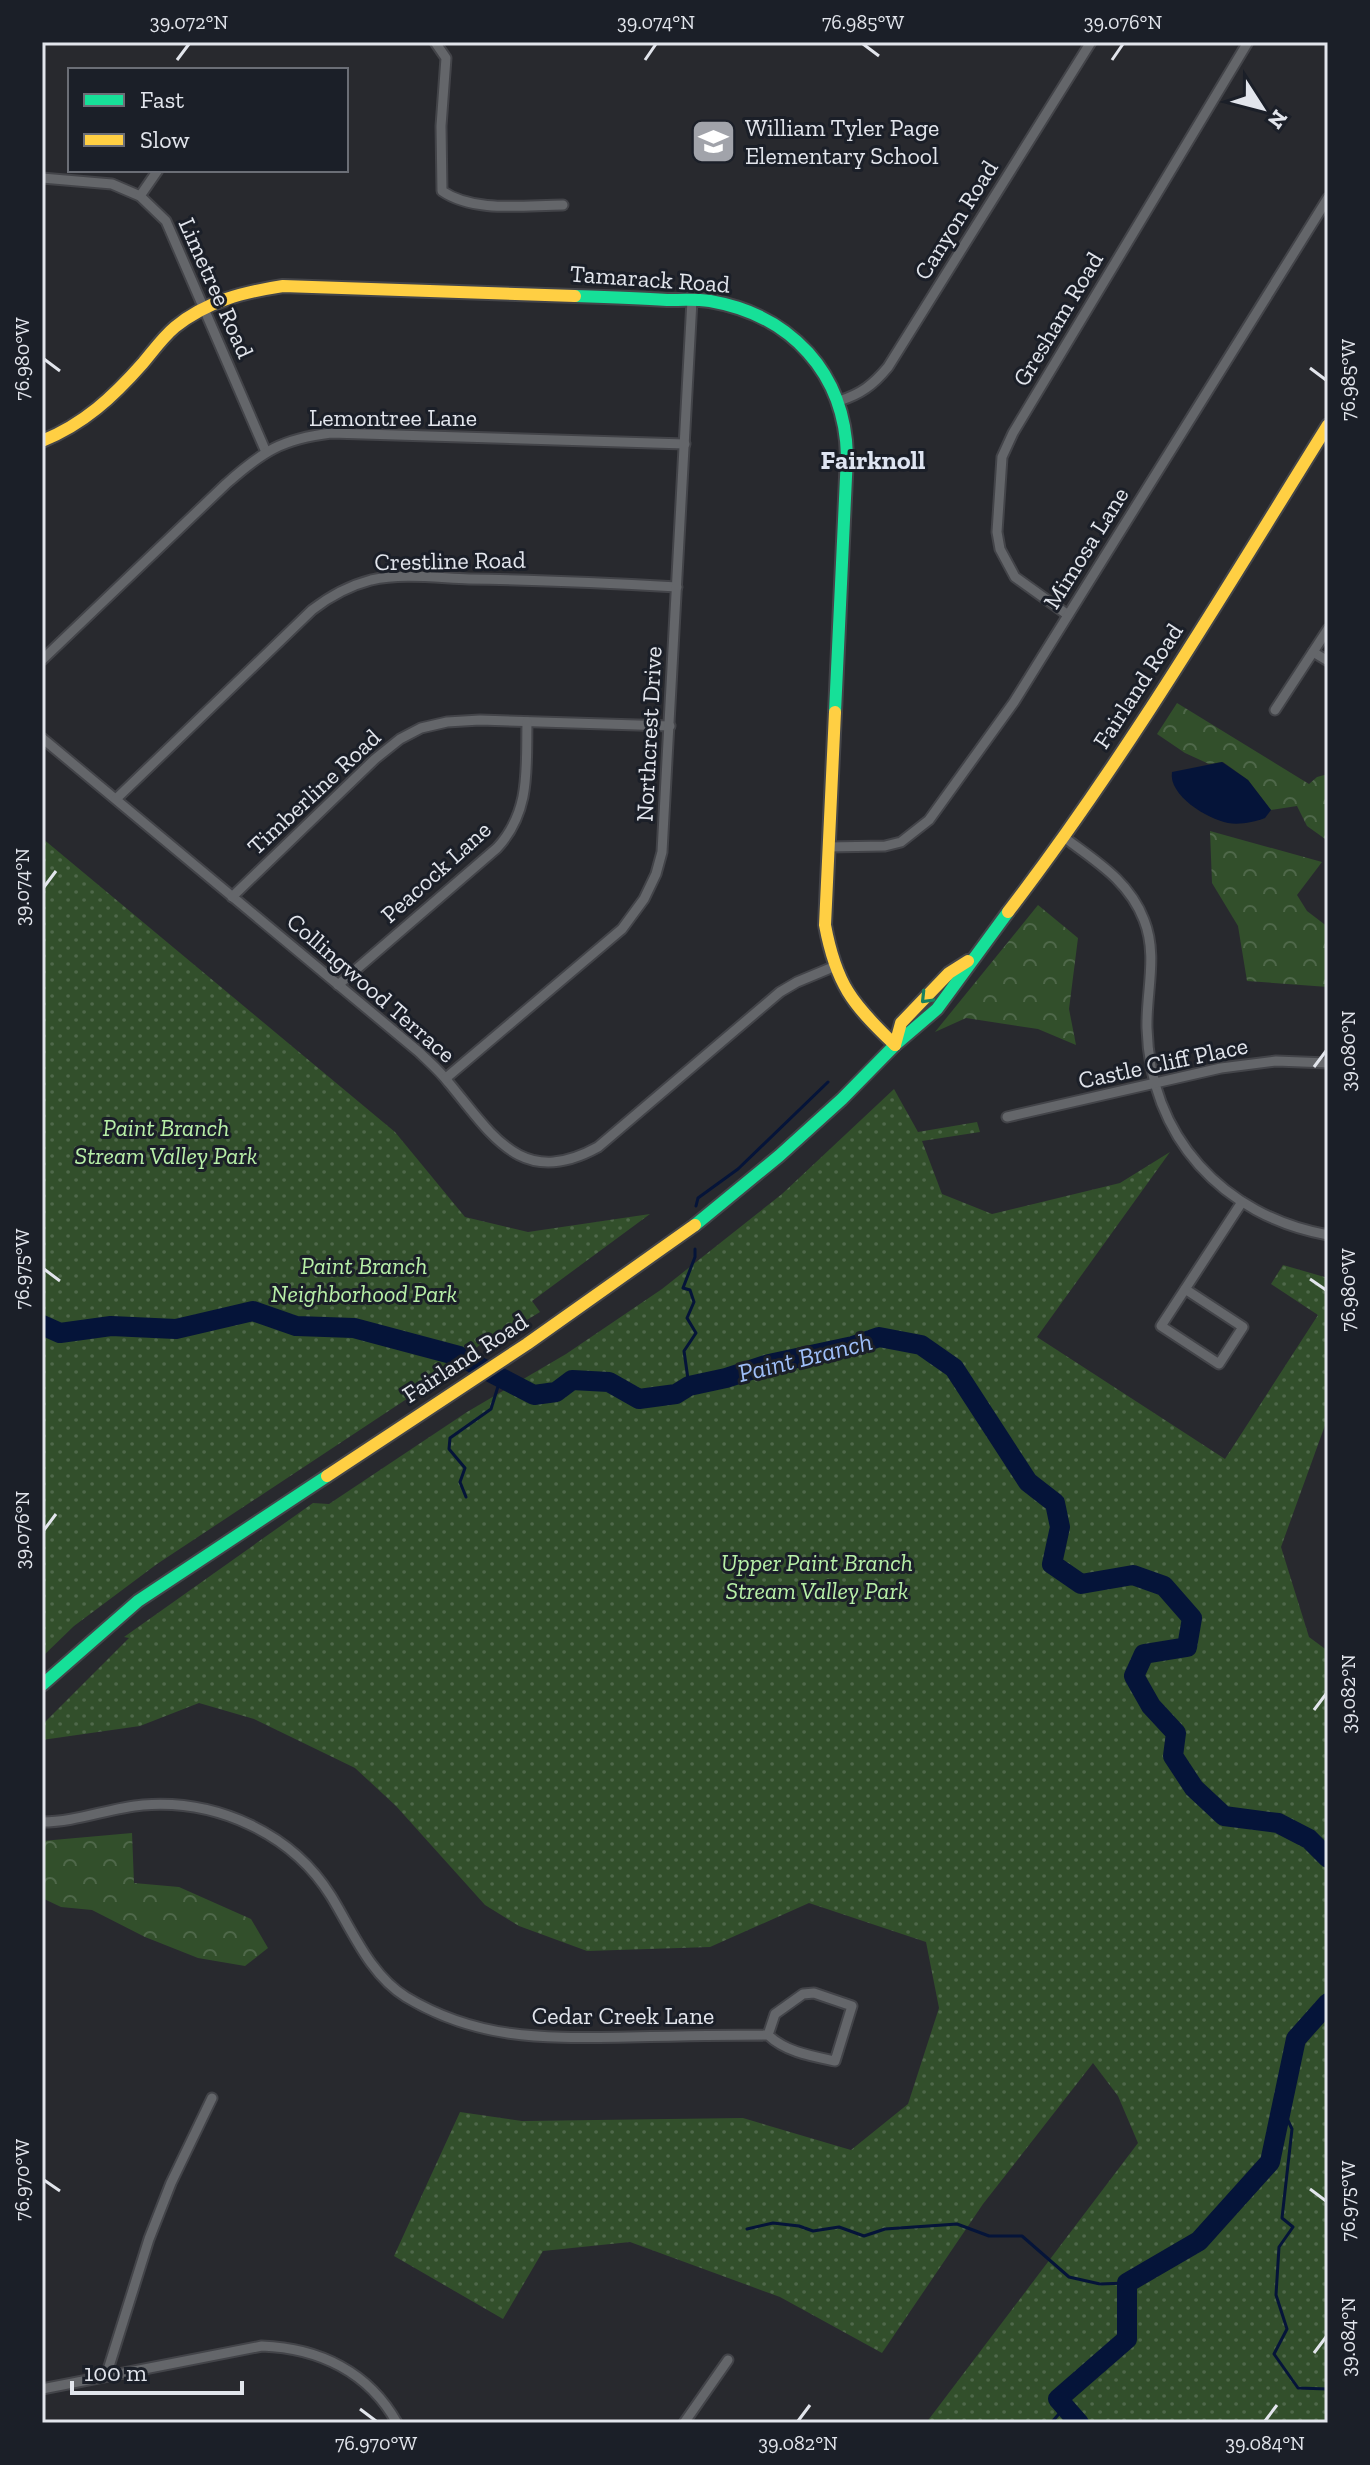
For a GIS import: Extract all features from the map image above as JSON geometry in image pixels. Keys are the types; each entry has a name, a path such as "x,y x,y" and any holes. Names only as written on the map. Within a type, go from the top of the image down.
{"main road":[{"name":"Tamarack Road","path":"42,441 67,432 104,408 175,327 215,301 243,292 283,286 692,300 742,307 780,326 811,353 839,401 846,434 847,474 825,925 833,967 856,1007 895,1045"},
{"name":"Fairland Road","path":"42,1685 138,1601 640,1267 715,1210 842,1099 895,1045 937,1009 1065,838 1183,659 1328,425"}],"street":[{"path":"435,42 446,58 441,138 442,191 457,201 492,205 563,205"},
{"name":"Canyon Road","path":"839,401 871,387 888,367 1091,42"},
{"name":"Gresham Road","path":"1068,615 1015,577 1000,549 997,532 1002,457 1013,433 1248,42"},
{"path":"140,196 157,172"},
{"name":"Limetree Road","path":"42,178 112,184 140,196 166,221 266,452"},
{"name":"Mimosa Lane","path":"828,847 885,846 901,842 929,820 1014,702 1328,198"},
{"name":"Northcrest Drive","path":"446,1078 622,929 644,899 656,874 662,852 670,726 692,300"},
{"name":"Lemontree Lane","path":"42,660 226,484 282,443 331,433 685,444"},
{"name":"Crestline Road","path":"116,799 312,610 328,597 349,587 375,579 406,577 677,587"},
{"path":"1275,710 1328,629"},
{"path":"1313,652 1328,661"},
{"name":"Timberline Road","path":"232,897 375,759 400,739 421,728 447,722 480,720 670,726"},
{"name":"Peacock Lane","path":"338,985 511,833 521,813 527,722"},
{"name":"Collingwood Terrace","path":"42,738 419,1052 446,1078 492,1137 516,1154 531,1160 560,1163 576,1159 598,1147 780,992 833,967"},
{"path":"1065,838 1120,880 1145,921 1152,945 1147,1028 1162,1106 1178,1138 1215,1183 1242,1202 1271,1219 1328,1235"},
{"name":"Castle Cliff Place","path":"1007,1117 1221,1068 1276,1061 1328,1063"},
{"path":"1185,1289 1243,1327 1219,1364 1161,1326 1185,1289 1242,1202"},
{"name":"Cedar Creek Lane","path":"42,1822 142,1805 168,1805 212,1811 257,1827 310,1869 326,1888 374,1967 388,1982 403,1995 426,2007 487,2030 548,2039 768,2035 793,2051 835,2061 852,2006 814,1993 803,1994 775,2014 768,2035"},
{"path":"106,2376 149,2239 171,2183 212,2098"},
{"path":"42,2389 262,2346 288,2347 316,2354 358,2377 376,2393 397,2423"},
{"path":"684,2423 728,2360"}],"green space":[{"path":"1177,703 1309,784 1317,777 1328,774 1328,841 1307,826 1297,806 1271,810 1248,780 1223,762 1209,764 1185,753 1157,734"},
{"path":"1210,831 1322,862 1297,895 1307,911 1328,927 1328,987 1247,981 1238,926 1212,883"},
{"name":"Paint Branch Stream Valley Park","path":"42,838 395,1132 465,1217 528,1232 650,1214 532,1301 540,1312 482,1343 452,1369 157,1564 74,1626 42,1657"},
{"path":"1038,905 1078,938 1069,1009 1076,1045 1038,1029 966,1018 935,1032"},
{"name":"Upper Paint Branch Stream Valley Park","path":"894,1089 918,1132 977,1122 980,1132 922,1141 942,1194 992,1214 1120,1183 1170,1152 1037,1337 1225,1459 1318,1315 1271,1284 1283,1265 1328,1278 1328,1417 1281,1547 1309,1637 1328,1651 1328,2423 926,2423 1138,2143 1118,2096 1093,2063 983,2204 882,2353 780,2297 630,2242 543,2251 503,2319 394,2256 460,2112 522,2121 743,2118 851,2150 908,2104 939,2008 926,1942 809,1903 710,1947 587,1951 519,1926 485,1905 396,1806 355,1768 254,1719 199,1703 140,1726 42,1740 42,1725 129,1638 124,1637 313,1503 329,1504 467,1412 566,1354 662,1289 782,1194"},
{"path":"132,1833 134,1883 179,1887 251,1919 268,1948 245,1966 198,1958 145,1937 92,1910 61,1907 42,1898 42,1841"}],"water":[{"path":"1222,762 1248,780 1271,810 1265,818 1237,824 1219,821 1191,805 1172,781 1172,772"}],"waterway":[{"path":"696,1206 698,1198 738,1169 828,1082"},
{"path":"689,1386 684,1351 696,1333 687,1318 694,1302 690,1290 683,1288 695,1249"},
{"name":"Paint Branch","path":"42,1325 60,1333 111,1326 176,1329 253,1311 296,1326 354,1328 459,1356 534,1395 556,1392 572,1380 609,1382 639,1399 676,1394 689,1386 879,1337 921,1345 954,1368 1028,1482 1055,1503 1060,1527 1052,1564 1081,1584 1133,1575 1164,1586 1192,1618 1187,1647 1144,1654 1134,1676 1151,1706 1176,1733 1173,1756 1194,1788 1224,1816 1278,1823 1309,1839 1328,1858"},
{"path":"466,1497 460,1482 465,1468 449,1449 450,1438 491,1409 500,1380"},
{"name":"Paint Branch","path":"1079,2423 1058,2399 1127,2339 1127,2283 1199,2241 1270,2162 1296,2039 1328,2003"},
{"path":"1282,2108 1292,2129 1282,2218 1293,2227 1279,2247 1276,2295 1287,2329 1274,2354 1298,2388 1328,2389"},
{"path":"747,2229 773,2223 813,2231 839,2227 864,2236 885,2229 957,2224 989,2236 1022,2236 1069,2277 1100,2284 1127,2283"},
{"path":"1051,2423 1065,2407"}],"traffic: fast":[{"path":"575,296 705,300 739,308 765,319 788,334 824,374 844,426 847,456 835,712"},
{"path":"695,1225 779,1156 937,1009 1008,912"},
{"path":"42,1685 138,1601 327,1476"}],"traffic: slow":[{"path":"42,441 71,426 109,398 162,340 187,318 213,304 240,295 283,286 575,296"},
{"path":"1008,912 1134,734 1328,425"},
{"path":"835,712 825,925 835,963 848,992 895,1045"},
{"path":"895,1045 901,1023 949,973 968,961"},
{"path":"327,1476 527,1344 695,1225"}],"place":[{"name":"William Tyler Page Elementary School","path":"714,142"}],"district":[{"name":"Fairknoll","path":"873,460"}],"park label":[{"name":"Paint Branch Neighborhood Park","path":"364,1280"}]}
